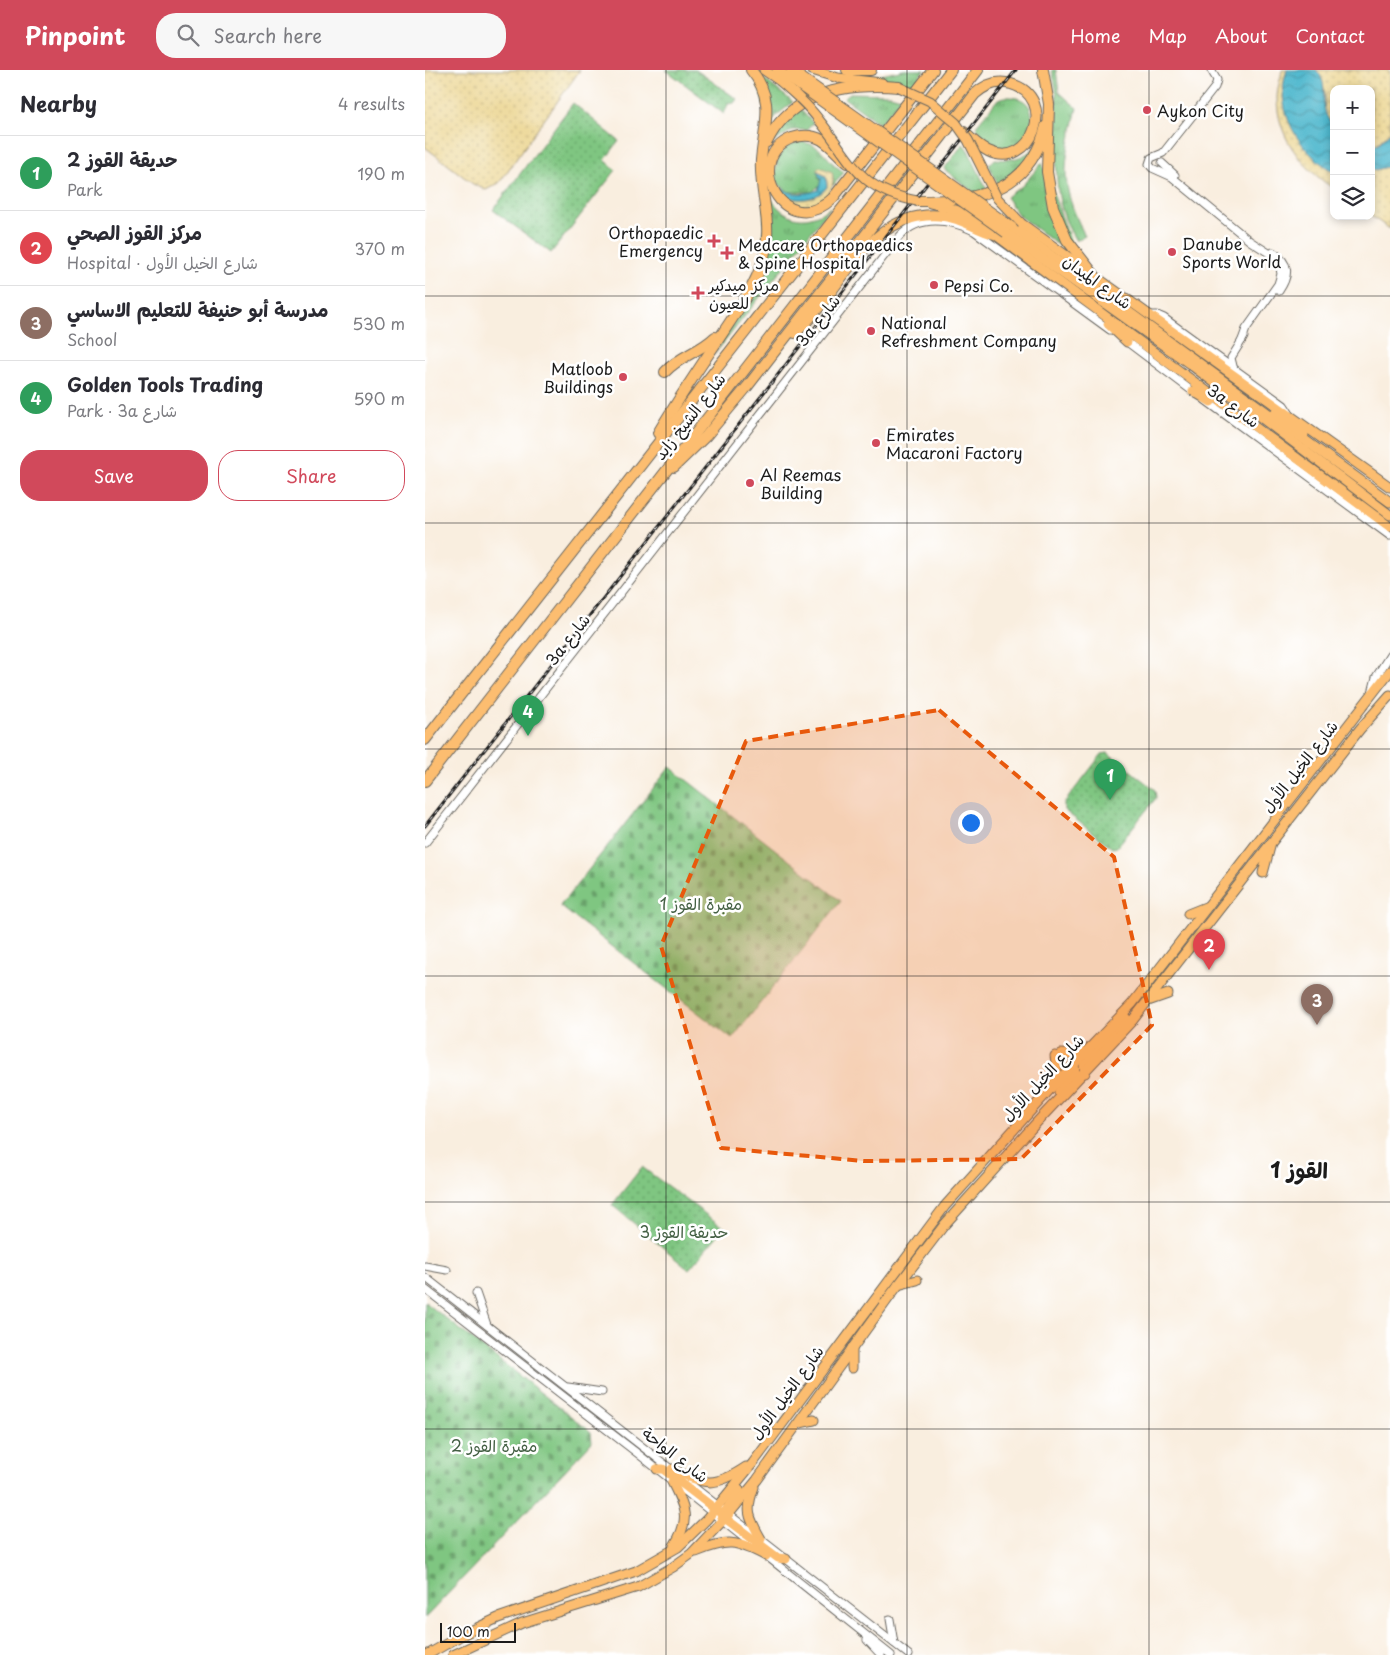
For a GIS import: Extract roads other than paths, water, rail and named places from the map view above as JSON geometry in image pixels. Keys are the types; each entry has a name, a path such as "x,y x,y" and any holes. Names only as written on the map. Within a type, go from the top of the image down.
{"highway":[{"path":"639,466 759,272 766,246 767,228 761,160 768,110 762,88 751,70"},
{"path":"847,70 871,70"},
{"path":"848,162 822,140 799,136 784,142 773,154 770,166 771,185 780,201 791,208 810,211 823,206 833,198 933,70"},
{"name":"شارع الشيخ زايد","path":"425,740 951,70"},
{"name":"شارع الشيخ زايد","path":"425,788 428,778 978,70"},
{"path":"1043,70 1049,104 1047,172 1053,207 1067,240 1099,280"},
{"path":"658,481 706,436 975,94 991,84 1009,83 1025,91 1035,107 1037,119 1032,137 1024,146 1013,152 1001,154 988,151 963,131"},
{"path":"761,160 767,142 777,126 796,108 811,98 844,87 899,87"},
{"path":"917,201 972,198 991,192 1009,182 1025,167 1037,149 1045,131 1049,104"},
{"path":"780,344 813,316 871,241 896,223 916,216 947,216 967,221 994,234"},
{"path":"665,372 677,361 707,345 731,320"}],"main road":[{"path":"764,70 786,76"},
{"path":"777,70 786,76 819,119 848,162 878,187 893,195 956,210 973,218 1390,527"},
{"path":"812,70 838,78 899,87 920,95 939,107 963,131 993,191 1003,206 1022,224 1390,486"},
{"name":"شارع الميدان","path":"786,76 1171,340 1306,442 1390,502"},
{"name":"شارع الميدان","path":"1009,230 1390,515"},
{"path":"1096,308 1100,317 1127,342"},
{"path":"1153,350 1164,353 1248,414 1260,418"},
{"path":"1193,391 1238,421 1256,429"},
{"path":"1260,394 1268,406 1303,434 1306,442"},
{"path":"1325,490 1338,489"},
{"name":"شارع الخيل الأول","path":"453,1655 522,1623 638,1587 687,1557 721,1514 755,1460 949,1201 1053,1086 1132,1004 1211,905 1390,671"},
{"name":"شارع الخيل الأول","path":"427,1655 462,1634 498,1618 543,1601 619,1578 670,1552 721,1514 757,1480 898,1285 950,1218 1047,1111 1085,1073 1147,1002 1360,729 1390,694"},
{"path":"1263,873 1270,844"},
{"path":"1188,914 1211,905"},
{"path":"1147,1002 1168,994"},
{"path":"1085,1073 1084,1066 1087,1060 1127,1016 1132,1004"},
{"path":"1053,1086 1058,1055 1077,1055 1086,1051"},
{"path":"1047,1111 1049,1104 1075,1072 1074,1064"},
{"path":"898,1285 917,1280"},
{"path":"852,1348 852,1368"},
{"path":"800,1422 814,1420"},
{"path":"672,1469 697,1481 715,1483 728,1479 755,1460"},
{"path":"657,1469 663,1469 778,1558 786,1559"},
{"path":"757,1480 749,1502 749,1513 761,1539"},
{"path":"670,1552 681,1534 685,1516 683,1505 672,1482"},
{"path":"687,1557 727,1541 739,1543 766,1556"}],"street":[{"path":"1156,169 1161,158 1215,87 1217,80 1211,70"},
{"path":"1205,201 1161,158 1151,158 1150,167 1172,177 1281,258 1287,266 1288,273 1285,282 1233,353 1226,358 1218,358"},
{"name":"3a شارع","path":"425,844 899,236 919,222 934,220 958,224 974,231 1390,536"},
{"path":"1149,315 1157,315 1164,318 1285,405 1290,414"},
{"path":"1233,353 1231,362 1234,370"},
{"path":"1372,694 1377,677 1390,655"},
{"path":"425,1266 447,1270"},
{"name":"شارع الواحة","path":"425,1276 672,1469 766,1556 891,1655"},
{"name":"شارع الواحة","path":"425,1289 672,1482 761,1539 909,1655"},
{"path":"476,1293 487,1326"},
{"path":"566,1387 602,1392"},
{"path":"890,1619 894,1643"},
{"path":"853,1625 881,1655"}],"water":[{"path":"1287,70 1316,70 1321,77 1325,111 1330,121 1330,170 1310,153 1292,128 1286,115 1284,85"},
{"path":"1390,132 1390,166 1375,170 1375,144 1378,144"},
{"path":"817,171 826,177 827,187 816,196 795,199 788,197 781,188 799,194 818,190 821,180"}],"railway":[{"path":"425,826 1016,70"}],"place":[{"name":"Aykon City","path":"1147,110"},
{"name":"Orthopaedic Emergency","path":"714,241"},
{"name":"Danube Sports World","path":"1172,252"},
{"name":"Medcare Orthopaedics & Spine Hospital","path":"727,253"},
{"name":"Pepsi Co.","path":"934,285"},
{"name":"مركز ميدكير للعيون","path":"698,293"},
{"name":"National Refreshment Company","path":"871,331"},
{"name":"Matloob Buildings","path":"623,377"},
{"name":"Emirates Macaroni Factory","path":"876,443"},
{"name":"Al Reemas Building","path":"750,483"},
{"name":"Golden Tools Trading","path":"528,736"},
{"name":"حديقة القوز 2","path":"1110,800"},
{"name":"مركز القوز الصحي","path":"1209,970"},
{"name":"مدرسة أبو حنيفة للتعليم الاساسي","path":"1317,1025"}],"district":[{"name":"القوز 1","path":"1299,1169"}],"park label":[{"name":"مقبرة القوز 1","path":"701,903"},
{"name":"حديقة القوز 3","path":"684,1231"},
{"name":"مقبرة القوز 2","path":"494,1445"}]}
